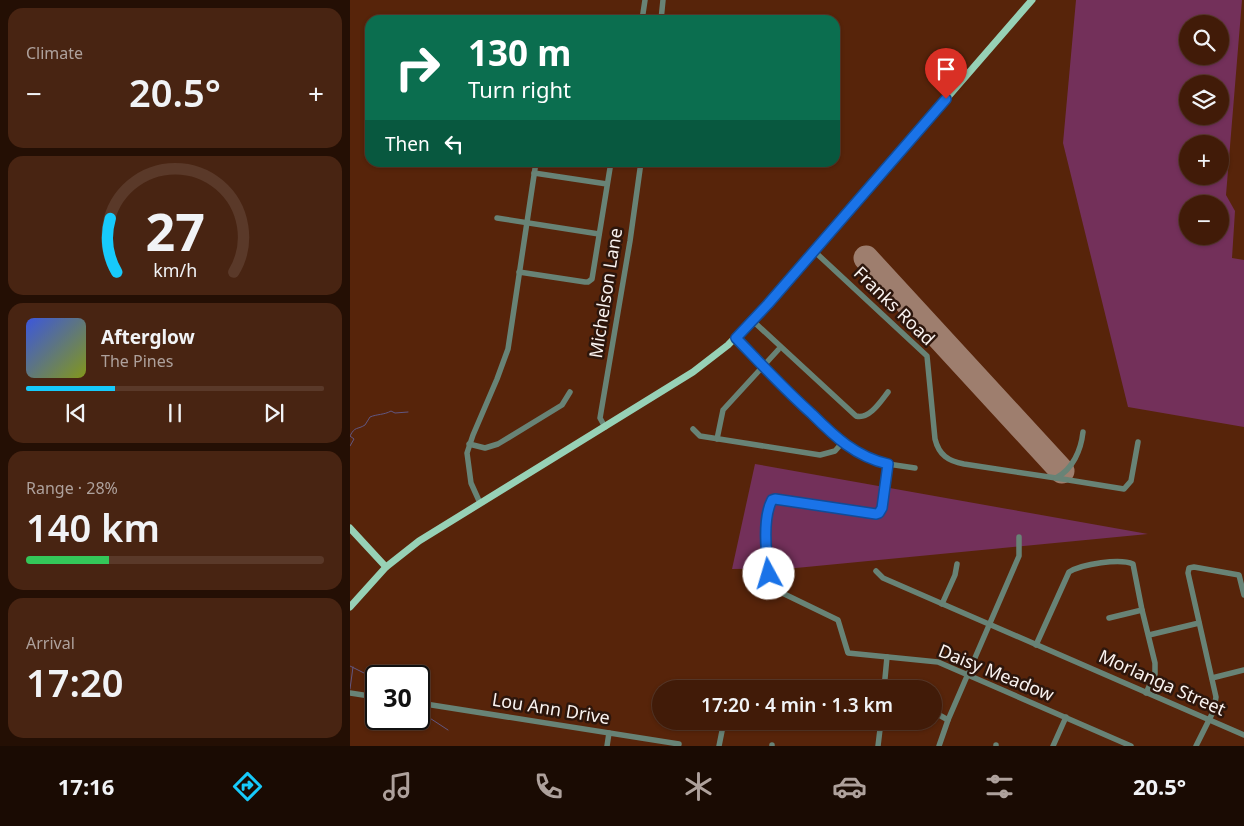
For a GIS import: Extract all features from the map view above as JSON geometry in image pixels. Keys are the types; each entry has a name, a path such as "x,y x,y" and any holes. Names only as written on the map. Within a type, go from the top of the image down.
{"main road":[{"path":"350,607 386,567 430,532 693,372 736,338 753,321 1032,0"},
{"path":"350,528 386,567"}],"street":[{"path":"643,15 645,0"},
{"path":"662,15 663,0"},
{"path":"480,502 471,483 467,453 508,349 535,167"},
{"path":"519,272 591,282 594,277 610,167"},
{"name":"Michelson Lane","path":"605,427 600,418 630,241 640,167"},
{"path":"534,173 607,184"},
{"path":"497,218 599,234"},
{"name":"Franks Road","path":"814,251 927,356 937,447 943,455 954,462 1124,489 1131,482 1138,442"},
{"path":"753,321 858,417 864,417 868,414 888,392"},
{"path":"736,338 784,388 842,443 861,455 888,464 915,468"},
{"path":"717,439 723,410 778,350"},
{"path":"469,444 485,448 498,444 562,405 570,392"},
{"path":"693,429 700,436 820,455 835,451 842,443"},
{"path":"1056,478 1064,474 1073,462 1080,450 1083,432"},
{"name":"Daisy Meadow","path":"888,464 882,508 876,514 772,500 765,540 771,582 779,593 838,620 848,653 938,662 1132,746"},
{"path":"939,746 948,720 1019,556 1019,537"},
{"path":"1036,645 1069,572 1086,565 1126,561 1133,564 1142,610 1156,663 1155,674 1146,692"},
{"path":"942,604 955,575 957,564"},
{"path":"1196,746 1214,710 1216,691 1188,573 1189,568 1194,567 1239,576 1244,595"},
{"name":"Morlanga Street","path":"876,572 883,578 1244,735"},
{"path":"1109,618 1142,610"},
{"path":"1149,635 1200,623"},
{"path":"885,680 887,657"},
{"path":"1212,678 1244,670"},
{"path":"350,693 365,695"},
{"name":"Lou Ann Drive","path":"430,705 679,744"},
{"path":"942,717 948,720"},
{"path":"1053,746 1066,718"},
{"path":"719,746 722,730"},
{"path":"878,746 880,730"},
{"path":"608,746 609,733"}],"shaded area":[{"path":"1076,0 1242,0 1229,158 1229,135 1179,135 1179,185 1227,185 1226,195 1179,195 1179,245 1229,245 1229,200 1235,211 1232,258 1244,260 1244,427 1128,407 1063,143"},
{"path":"755,464 1148,534 796,568 732,569"}],"waterway":[{"path":"350,446 354,439 350,436 352,433 355,429 365,425 370,417 391,411 395,413 408,412"},
{"path":"350,666 365,674"},
{"path":"350,689 353,667"},
{"path":"430,718 448,730"}],"runway":[{"path":"866,258 1062,471"}],"route":[{"path":"769,574 765,540 772,500 876,514 882,508 888,464 861,455 842,443 784,388 736,338 768,304 946,99"}]}
